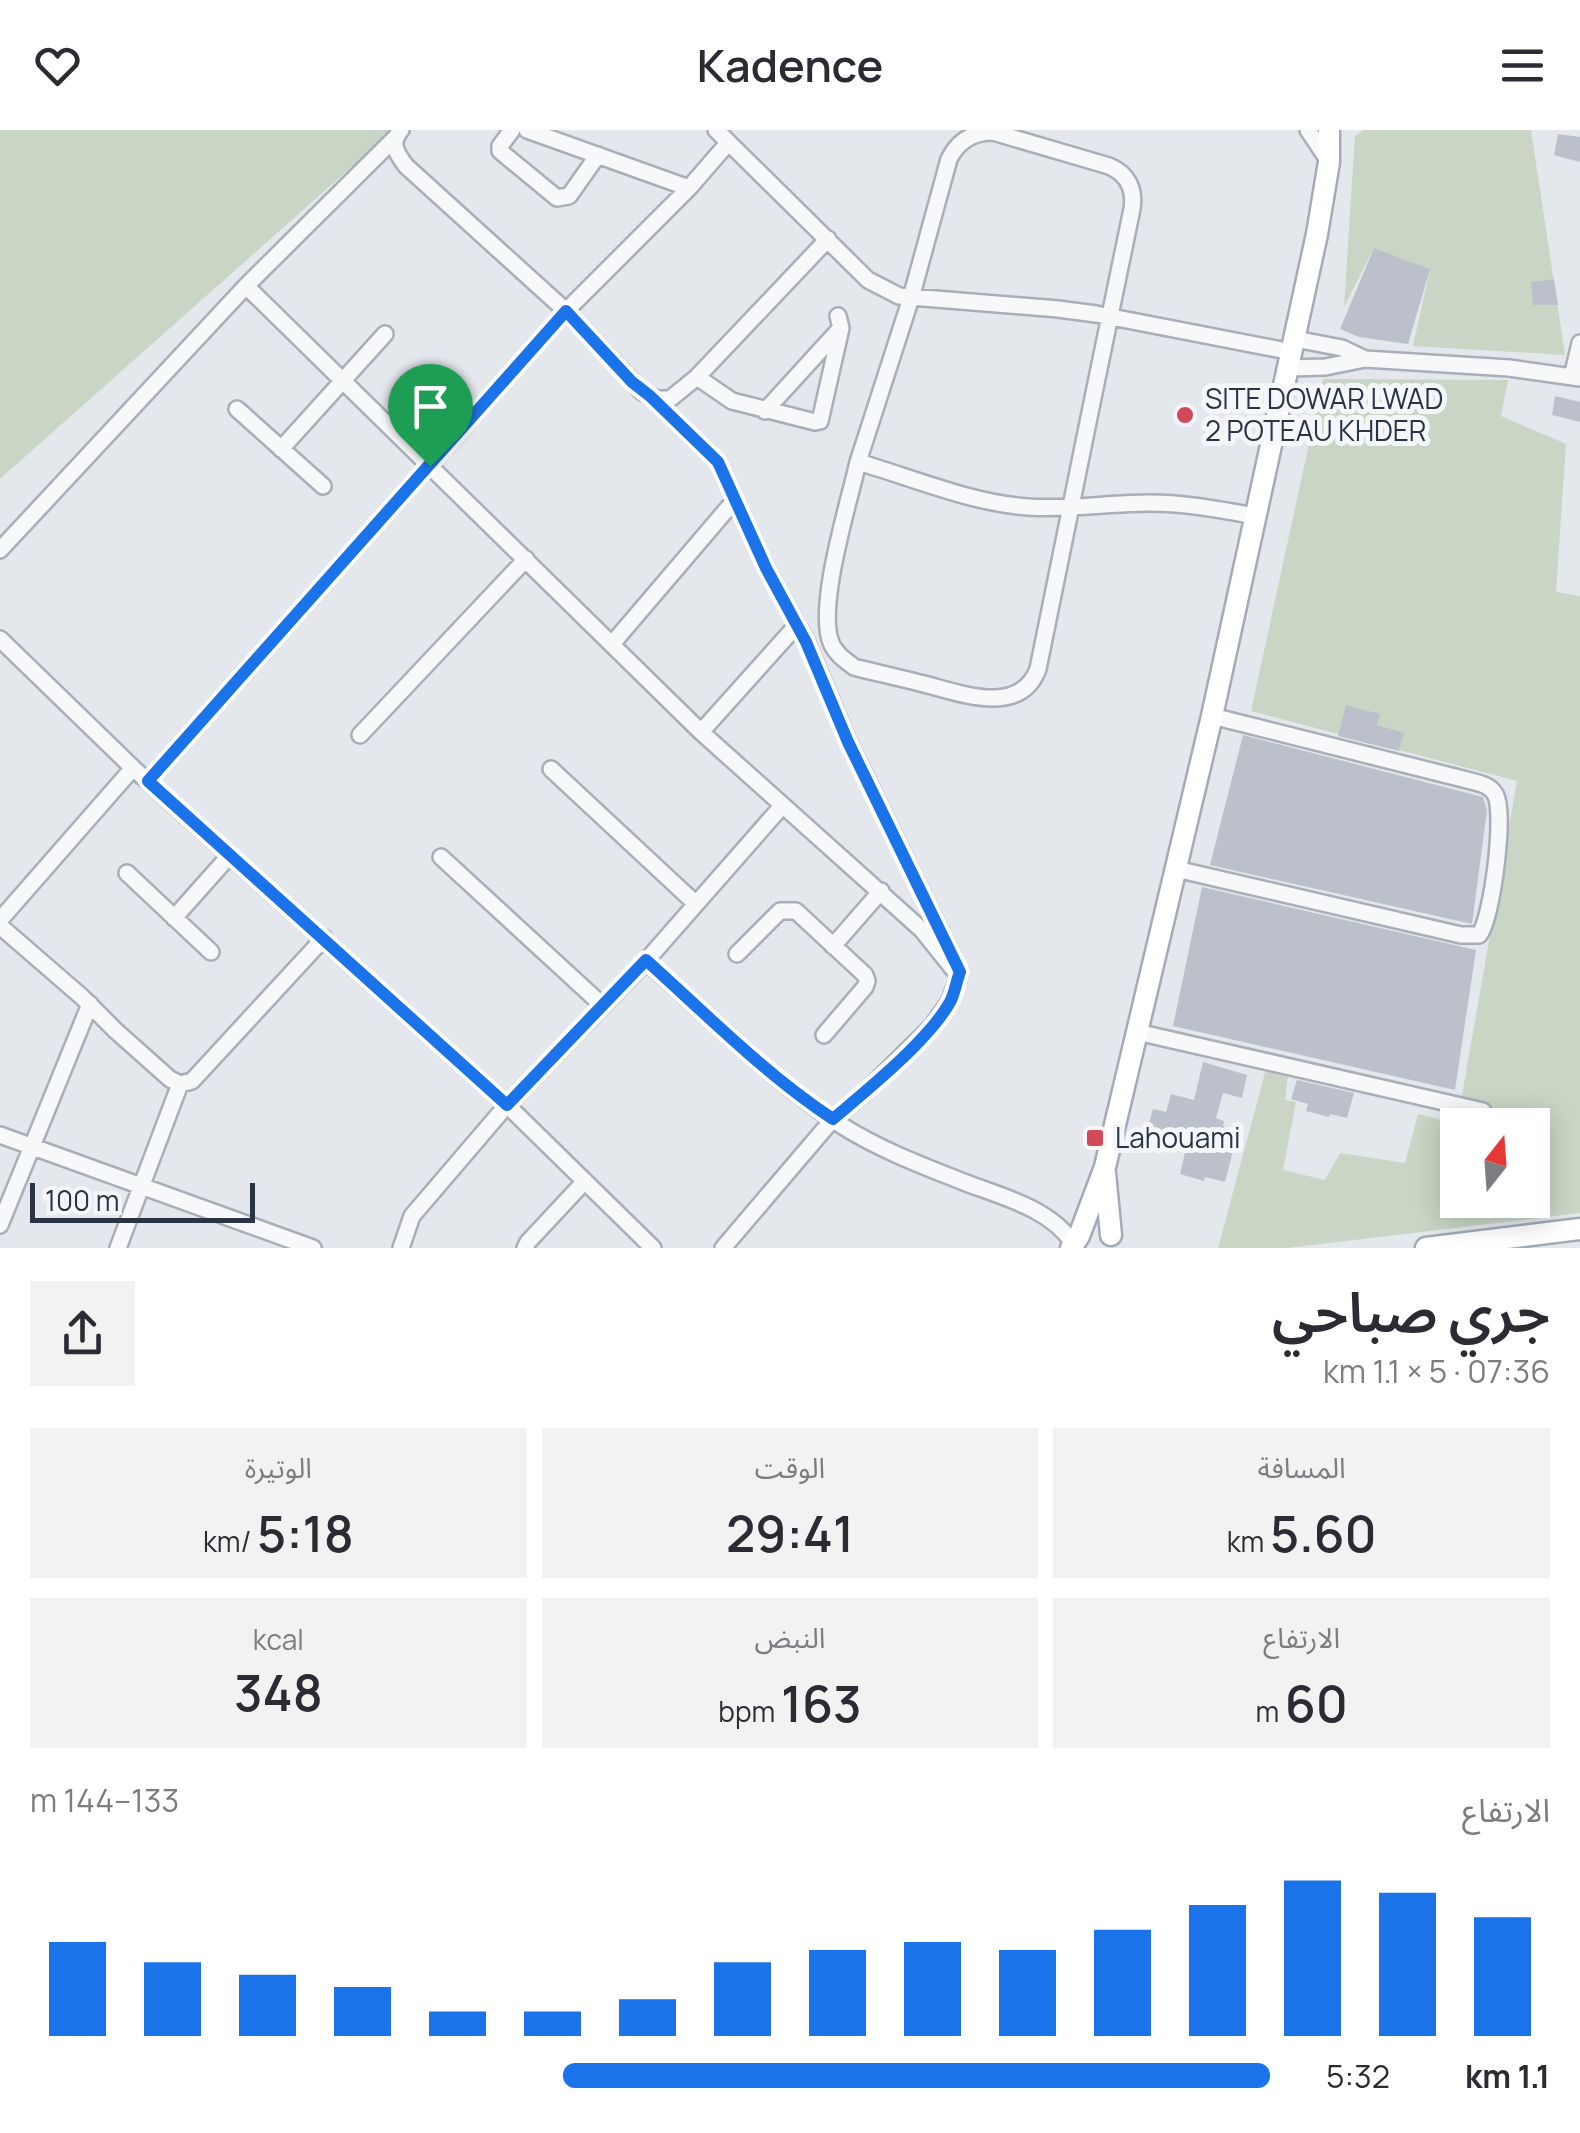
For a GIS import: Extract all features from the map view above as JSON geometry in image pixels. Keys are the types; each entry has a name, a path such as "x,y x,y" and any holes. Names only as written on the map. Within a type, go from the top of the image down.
{"main road":[{"path":"1074,1242 1105,1167 1212,716 1324,198 1329,130"},
{"path":"1105,1167 1116,1242"},
{"path":"1426,1248 1580,1228"},
{"path":"1074,1242 1096,1231 1116,1242"}],"street":[{"path":"512,130 499,149 557,198 569,196 598,156"},
{"path":"527,130 688,188"},
{"path":"1308,130 1329,162"},
{"path":"992,132 1110,166 1127,180 1133,194 1132,208 1110,316 1034,679 1010,696 981,698 854,666 840,657 831,643 826,611 858,462 953,151 966,138 992,132"},
{"path":"0,550 246,286 398,134"},
{"path":"398,134 395,148 406,166 566,311 632,382 718,462 960,972 950,1002 932,1026 833,1119 723,1248"},
{"path":"148,781 566,311 688,188 722,136 868,280 899,296 1110,316 1292,353 1325,367 1365,359 1509,368 1576,378 1580,343"},
{"path":"650,396 670,399 697,377 828,240"},
{"path":"246,286 701,732 881,891 960,972"},
{"path":"697,377 732,402 765,411 815,422 820,420 839,322 765,411"},
{"path":"281,448 384,334"},
{"path":"1292,353 1331,345 1365,359"},
{"path":"237,409 323,486"},
{"path":"858,462 990,501 1029,507 1156,503 1256,516"},
{"path":"612,644 734,500"},
{"path":"360,736 526,560"},
{"path":"701,732 797,625"},
{"path":"0,639 133,768 507,1105 653,1248"},
{"path":"1176,869 1461,935 1483,932 1492,899 1499,816 1497,797 1491,788 1212,716"},
{"path":"133,768 0,923 149,1062 170,1080 180,1084 192,1080 324,938"},
{"path":"550,769 696,904"},
{"path":"401,1248 412,1216 507,1105 646,960 782,806"},
{"path":"174,918 230,855"},
{"path":"441,857 602,1005"},
{"path":"127,872 211,952"},
{"path":"833,946 881,891"},
{"path":"738,954 780,911 796,911 865,975 865,987 824,1035"},
{"path":"646,960 759,1061 833,1119 886,1150 1031,1210 1058,1226 1074,1242"},
{"path":"0,1225 90,1004"},
{"path":"1136,1032 1466,1108"},
{"path":"118,1248 180,1084"},
{"path":"0,1134 313,1248"},
{"path":"526,1248 585,1181"},
{"path":"260,1248 266,1231"}],"green space":[{"path":"0,130 393,130 0,479"},
{"path":"1363,130 1531,130 1565,355 1413,346 1430,269 1374,248 1344,307 1355,136"},
{"path":"1323,379 1508,380 1501,416 1566,444 1556,592 1580,596 1580,1213 1550,1217 1550,1108 1460,1108 1517,781 1251,711"},
{"path":"1289,1067 1285,1100 1296,1102 1283,1170 1325,1180 1340,1153 1405,1163 1418,1114 1440,1120 1440,1218 1538,1218 1287,1248 1218,1248 1266,1069"}],"building":[{"path":"1558,134 1580,137 1580,162 1554,155"},
{"path":"1374,248 1430,269 1408,344 1359,337 1340,329"},
{"path":"1554,279 1558,305 1533,305 1531,282"},
{"path":"1555,396 1580,402 1580,422 1552,415"},
{"path":"1346,705 1380,714 1377,725 1404,733 1399,751 1338,736"},
{"path":"1243,735 1483,797 1487,810 1472,924 1210,865"},
{"path":"1202,887 1476,950 1455,1090 1173,1026"},
{"path":"1203,1062 1247,1075 1242,1098 1223,1093 1216,1118 1224,1121 1223,1126 1238,1131 1225,1182 1180,1174 1188,1140 1147,1130 1153,1109 1166,1112 1171,1094 1194,1100"},
{"path":"1297,1080 1354,1093 1347,1118 1306,1111 1308,1104 1291,1099"}],"place":[{"name":"SITE DOWAR LWAD 2 POTEAU KHDER","path":"1185,415"},
{"name":"Lahouami","path":"1095,1138"}],"route":[{"path":"566,311 642,392 718,462 960,972 950,1002 932,1026 833,1119 759,1061 646,960 507,1105 148,781 430,466 566,311"}]}
